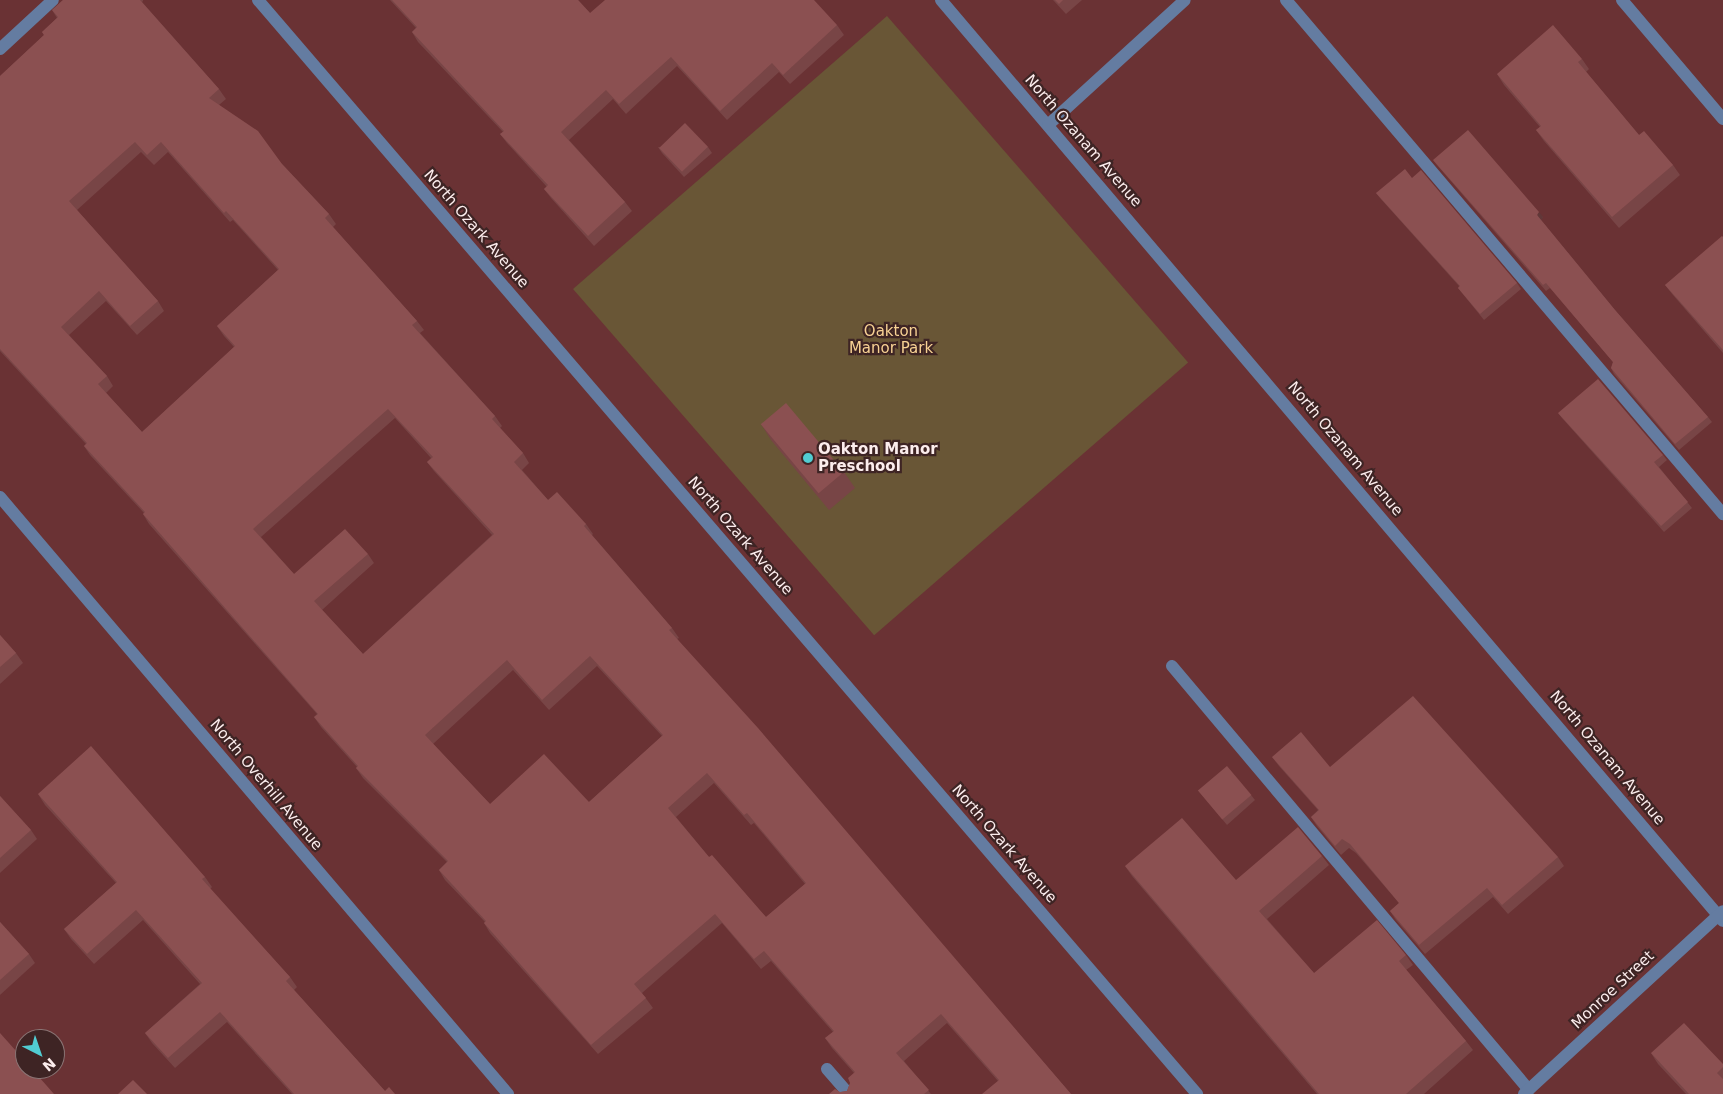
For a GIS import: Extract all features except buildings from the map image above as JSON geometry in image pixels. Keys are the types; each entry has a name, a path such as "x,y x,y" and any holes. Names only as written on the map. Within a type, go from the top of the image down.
{"street":[{"path":"0,49 53,0"},
{"name":"North Ozark Avenue","path":"258,0 1198,1094"},
{"name":"North Ozanam Avenue","path":"941,0 1721,915"},
{"path":"1048,125 1185,0"},
{"path":"1286,0 1723,514"},
{"path":"1622,0 1723,119"},
{"name":"North Overhill Avenue","path":"0,497 508,1094"},
{"path":"1172,666 1527,1092"},
{"name":"Monroe Street","path":"1527,1092 1721,915"},
{"path":"828,1069 849,1094"}],"green space":[{"name":"Oakton Manor Park","path":"887,16 1188,362 874,635 573,289"}],"place":[{"name":"Oakton Manor Preschool","path":"808,458"}]}
